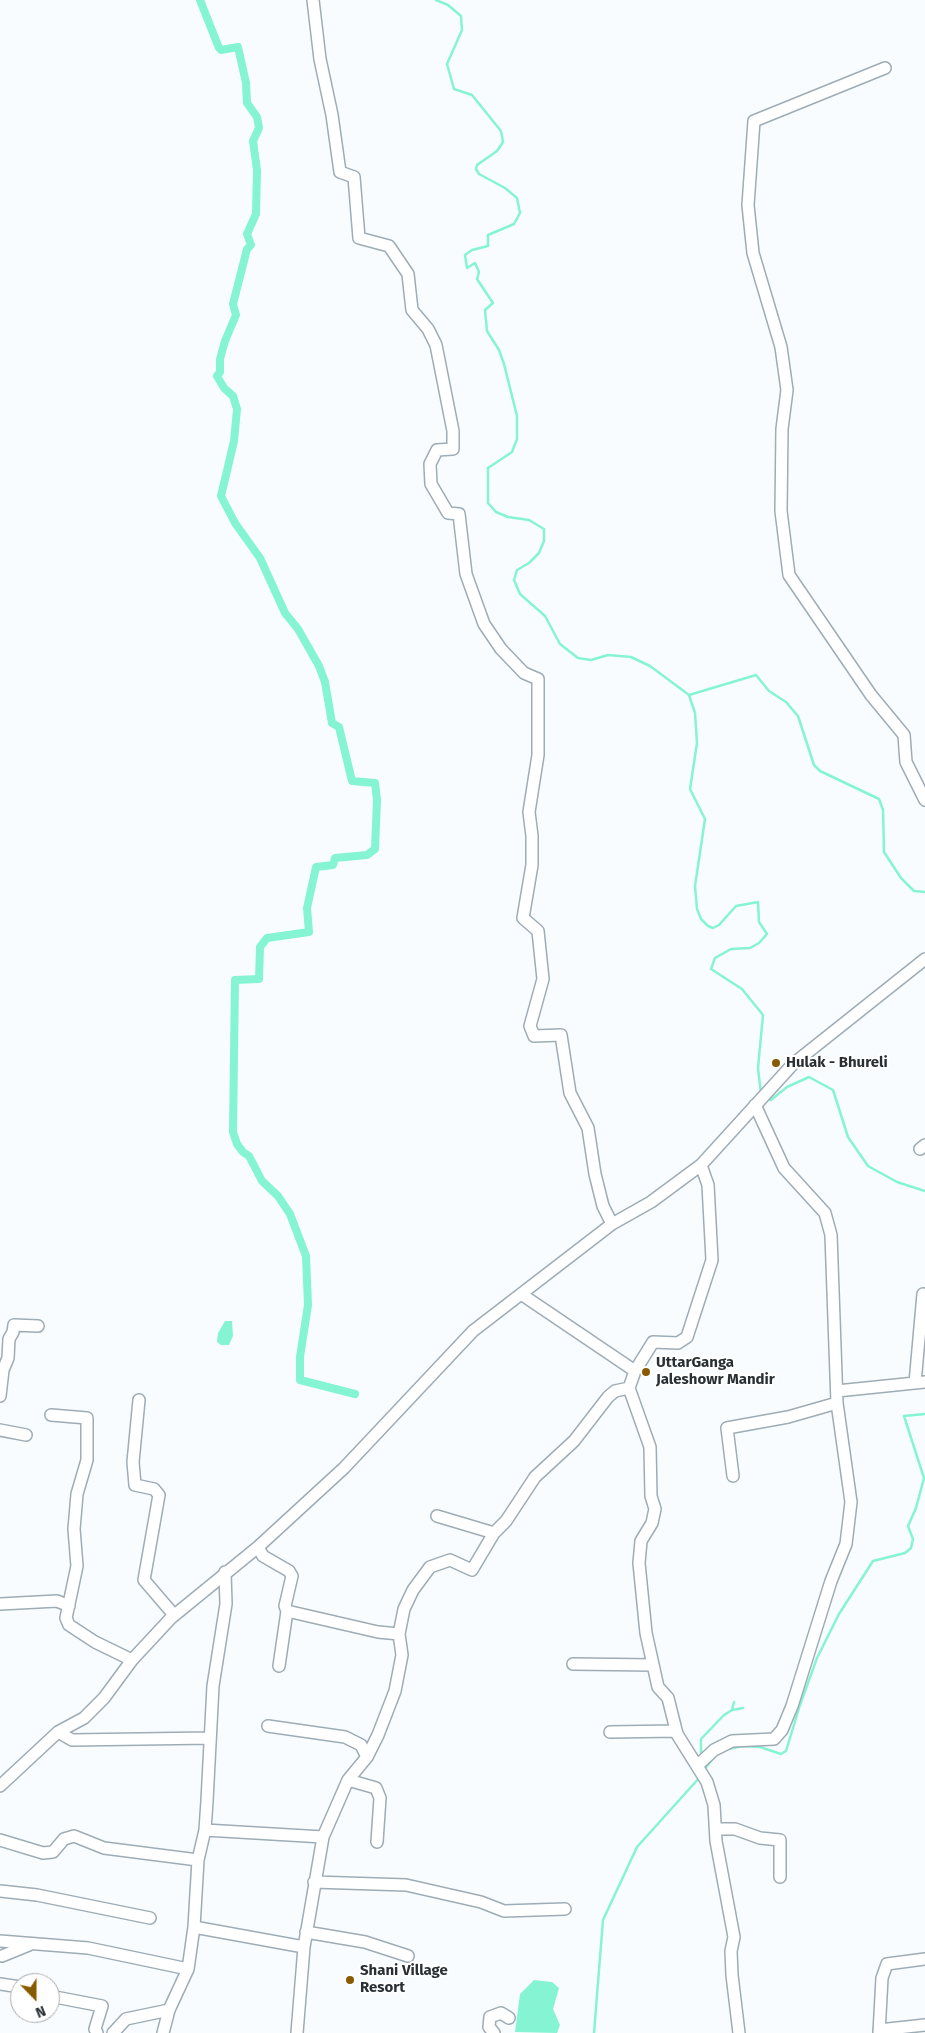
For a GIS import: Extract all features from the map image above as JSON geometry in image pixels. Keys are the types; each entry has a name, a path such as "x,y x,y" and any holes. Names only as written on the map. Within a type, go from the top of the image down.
{"street":[{"path":"313,0 320,59 332,115 340,172 354,177 359,238 389,246 408,274 412,310 428,329 436,345 453,431 453,449 437,450 430,464 431,484 448,513 459,514 466,574 484,624 501,649 524,673 538,679 538,755 529,812 532,836 532,865 523,918 538,931 543,979 530,1026 534,1036 561,1035 570,1093 588,1128 594,1150 595,1174 603,1206 612,1224"},
{"path":"885,68 754,121 748,205 753,253 781,347 787,390 782,429 781,511 789,575 871,695 904,735 906,762 925,800"},
{"path":"0,1786 58,1732 84,1718 104,1698 132,1660 174,1615 258,1547 344,1468 473,1331 612,1224 651,1202 701,1165 756,1104 811,1048 925,959"},
{"path":"699,1768 714,1750 732,1741 774,1739 782,1730 792,1706 831,1581 846,1544 851,1502 837,1397 831,1235 825,1213 784,1168 756,1104"},
{"path":"701,1165 708,1185 712,1260 687,1337 678,1343 653,1342 635,1371 629,1388 650,1447 651,1496 655,1509 652,1523 641,1541 639,1563 646,1633 658,1687 668,1698 676,1731 708,1782 714,1805 716,1829 734,1937 731,1951 732,1975 739,2033"},
{"path":"521,1294 635,1371"},
{"path":"733,1476 727,1428 788,1417 837,1397 920,1382 923,1294"},
{"path":"0,1396 3,1370 8,1358 9,1339 13,1332 14,1324 38,1326"},
{"path":"297,2033 304,1947 323,1837 348,1780 368,1757 395,1691 402,1655 399,1634 404,1609 413,1590 430,1568 450,1560 472,1570 494,1533 506,1521 535,1477 574,1441 608,1397 615,1391 629,1388"},
{"path":"139,1400 133,1462 134,1485 154,1489 159,1495 144,1580 174,1615"},
{"path":"51,1415 87,1418 87,1460 77,1494 74,1529 77,1566 66,1618 69,1625 95,1642 132,1660"},
{"path":"0,1430 26,1435"},
{"path":"437,1516 494,1533"},
{"path":"258,1547 263,1556 289,1571 292,1576 284,1606 287,1611 279,1666"},
{"path":"163,2033 169,2010 188,1969 194,1927 198,1860 205,1830 213,1686 226,1604 225,1572"},
{"path":"0,1604 57,1601 69,1606"},
{"path":"287,1611 378,1632 399,1634"},
{"path":"573,1664 653,1665"},
{"path":"268,1726 345,1738 361,1745 368,1757"},
{"path":"610,1732 676,1731"},
{"path":"58,1732 72,1740 210,1738"},
{"path":"348,1780 376,1788 380,1798 377,1842"},
{"path":"716,1829 735,1828 760,1838 780,1840 780,1877"},
{"path":"205,1830 323,1837"},
{"path":"0,1840 43,1852 53,1852 64,1839 74,1836 104,1848 198,1860"},
{"path":"314,1882 406,1885 481,1902 504,1911 565,1908"},
{"path":"0,1891 37,1896 150,1918"},
{"path":"194,1927 304,1947"},
{"path":"306,1932 364,1942 408,1956"},
{"path":"0,1941 88,1948 188,1969"},
{"path":"1,1955 33,1944"},
{"path":"925,1959 887,1964 882,1978 879,2032 925,2025"},
{"path":"60,1998 102,2006 95,2029 97,2033"},
{"path":"113,2033 126,2019 169,2010"},
{"path":"494,2033 489,2027 490,2017 501,2014 509,2018"}],"shaded area":[{"path":"225,1321 232,1321 233,1336 229,1345 221,1345 217,1342 218,1333"},
{"path":"534,1980 552,1982 559,1988 553,2009 560,2025 557,2033 515,2032 520,1994"}],"waterway":[{"path":"200,0 219,48 221,50 238,47 246,83 247,103 257,117 259,128 253,141 257,170 256,214 247,234 251,245 247,249 233,304 236,315 225,341 220,359 220,372 217,376 224,388 233,396 237,409 234,441 221,496 235,523 260,558 285,613 298,629 319,666 325,682 332,723 339,727 352,781 375,783 377,800 375,849 367,855 335,858 333,865 316,867 307,908 309,932 267,938 260,947 259,979 235,980 233,1132 237,1144 249,1156 262,1181 278,1196 290,1214 306,1256 308,1305 300,1357 300,1380 355,1394"},
{"path":"436,0 448,5 461,16 462,30 447,64 454,89 472,95 501,131 503,142 497,151 477,165 476,169 479,174 505,188 517,198 520,213 514,224 488,235 488,246 472,250 465,255 467,268 475,263 479,272 477,279 493,303 485,310 487,331 499,350 504,364 517,416 517,439 512,452 488,468 488,503 496,512 508,517 529,520 544,529 544,541 539,553 529,563 517,570 514,580 520,594 545,616 560,644 578,658 591,660 608,655 631,657 650,666 689,695 695,713 697,743 690,789 705,819 695,886 697,909 701,919 713,928 719,925 736,906 758,902 759,922 767,934 759,943 750,948 731,949 715,958 711,969 742,989 763,1015 758,1068 761,1094"},
{"path":"689,695 756,675 769,691 786,702 798,716 814,765 820,771 879,799 883,810 884,852 901,878 914,891 925,892"},
{"path":"767,1099 771,1100 787,1087 809,1077 833,1090 848,1137 868,1166 897,1182 925,1191"},
{"path":"728,1749 743,1746 760,1747 781,1754 786,1751 817,1658 839,1614 873,1561 905,1553 911,1548 913,1539 908,1526 916,1508 924,1478 904,1416 925,1414"},
{"path":"732,1710 734,1702"},
{"path":"701,1754 701,1739 724,1715 732,1710 743,1708"},
{"path":"704,1770 714,1757"},
{"path":"594,2033 603,1920 637,1847 700,1777"}],"place":[{"name":"Hulak - Bhureli","path":"776,1063"},
{"name":"UttarGanga Jaleshowr Mandir","path":"646,1372"},
{"name":"Shani Village Resort","path":"350,1980"}]}
